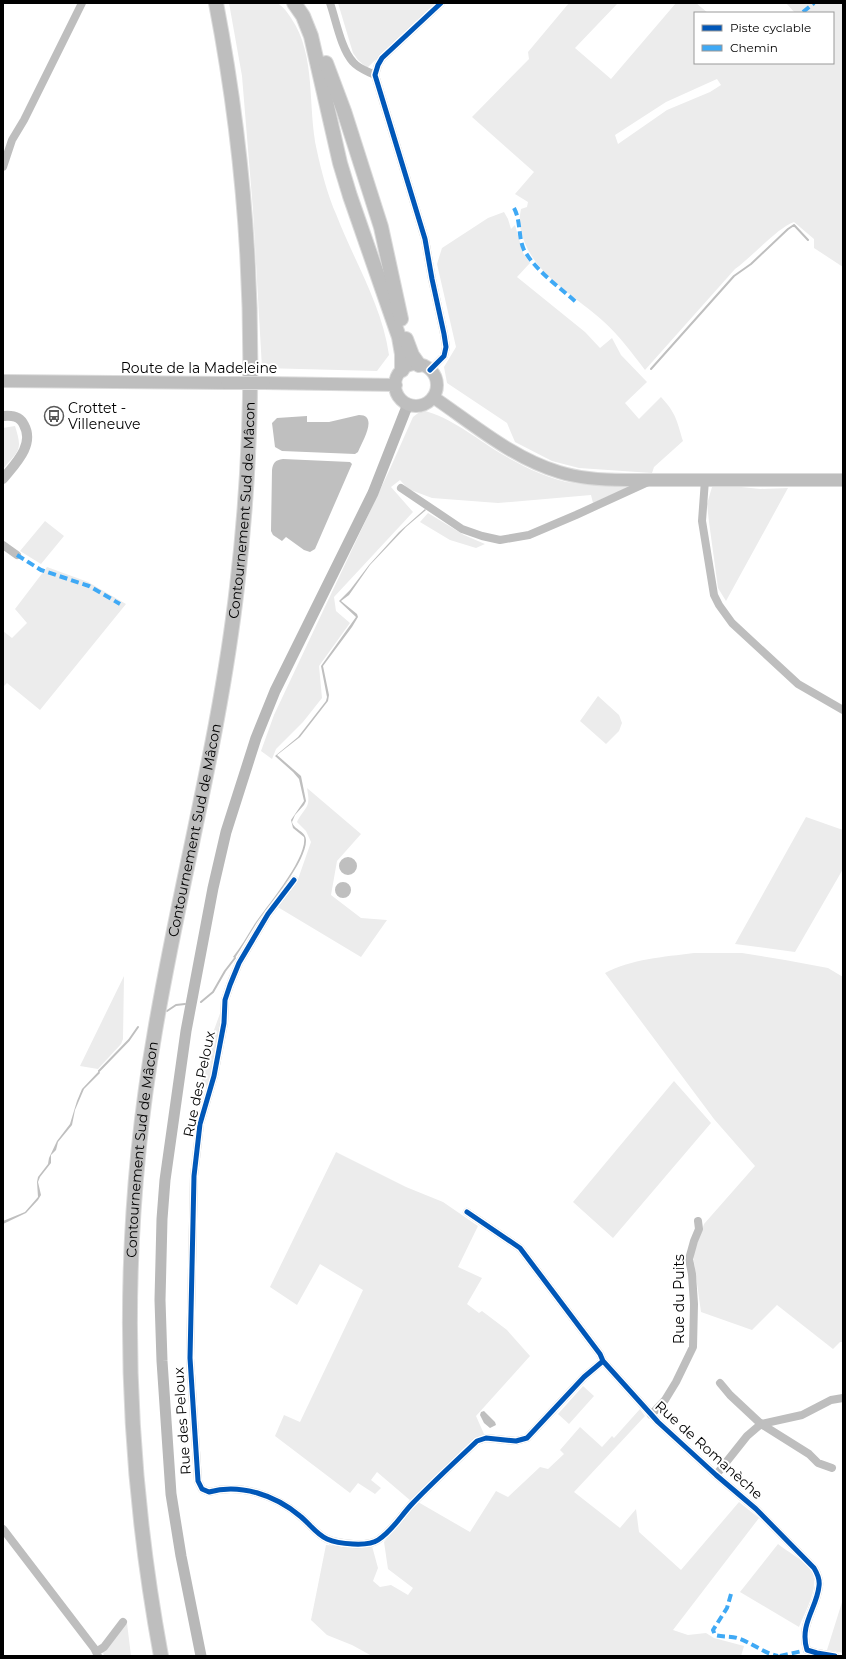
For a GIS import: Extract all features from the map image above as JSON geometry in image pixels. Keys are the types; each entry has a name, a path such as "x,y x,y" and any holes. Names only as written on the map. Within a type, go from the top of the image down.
{"highway":[{"name":"Contournement Sud de Mâcon","path":"152,1656 132,1529 123,1416 121,1302 125,1206 134,1114 144,1039 201,757 219,656 232,556 240,418 240,292 234,204 224,111 207,3"},
{"name":"Contournement Sud de Mâcon","path":"161,1656 142,1531 132,1418 130,1306 134,1199 140,1136 154,1032 212,748 233,619 244,512 251,385 249,286 243,199 233,106 216,3"},
{"path":"294,3 308,26 316,52 340,163 399,337 402,354 402,370"},
{"path":"308,3 322,54 344,111 381,227 405,336 412,355 425,367"}],"main road":[{"path":"408,366 425,367 437,383 433,397 425,404 414,406 408,404 399,397 396,380 402,370 408,366"},
{"name":"Route de la Madeleine","path":"3,381 396,385"},
{"path":"433,397 500,443 531,462 548,469 574,476 599,480 650,481 843,480"},
{"path":"201,1656 181,1556 171,1494 165,1425 161,1346 160,1300 165,1180 185,1038 214,881 234,803 256,738 275,691 373,493 408,404"}],"street":[{"path":"3,167 12,140 24,120 82,3"},
{"path":"330,3 344,46 352,62 375,75"},
{"path":"425,367 444,356 446,347 444,334 423,232 375,75 382,58 441,3"},
{"path":"3,480 22,454 28,439 28,434 24,423 20,419 7,416"},
{"path":"705,480 702,521 714,595 718,605 732,623 798,684 843,710"},
{"path":"401,488 462,529 500,540 529,536 650,481"},
{"path":"3,545 17,555"},
{"name":"Rue des Peloux","path":"294,880 268,914 239,963 230,984 225,1000 224,1023 214,1076 200,1124 194,1176 190,1358 198,1481 202,1489 209,1492 221,1489 242,1489 258,1493 289,1508 328,1540 365,1544 377,1541 392,1528 411,1506 477,1441 486,1438 516,1441 527,1438 584,1377 603,1361"},
{"name":"Rue de Romanèche","path":"467,1212 520,1248 600,1354 603,1361 651,1414 716,1475 756,1509 814,1568 818,1575 819,1586 805,1631 805,1644 807,1650 835,1656"},
{"name":"Rue du Puits","path":"651,1414 665,1400 676,1382 693,1347 694,1304 692,1274 689,1259 699,1229 698,1221"},
{"path":"720,1383 730,1395 761,1424 809,1454 818,1463 832,1468"},
{"path":"716,1475 747,1436 761,1424 802,1415 831,1400 843,1398"},
{"path":"3,1529 97,1654 123,1622"}],"shaded area":[{"path":"229,3 277,3 287,12 299,33 305,49 308,65 314,134 325,183 343,232 367,283 380,318 385,337 389,355 377,371 262,368 253,210 242,76"},
{"path":"338,3 436,3 367,68 353,53"},
{"path":"569,3 618,3 575,48 611,79 676,3 696,3 707,12 694,12 694,64 834,64 834,12 794,12 786,3 843,3 843,267 814,248 814,239 794,222 787,225 772,236 735,269 645,370 609,326 565,291 532,257 525,243 520,227 521,209 527,207 528,202 515,194 534,172 472,117 529,59 528,52","holes":["717,79 721,85 710,92 667,110 618,144 615,135 666,102"]},
{"path":"504,212 511,229 515,225 523,253 530,263 517,277 585,332 600,348 612,338 621,355 647,382 625,403 639,419 661,397 673,413 683,441 654,467 652,473 579,468 552,461 515,442 507,423 447,383 444,367 456,347 437,264 442,248 488,218"},
{"path":"422,410 433,413 462,428 508,458 555,479 573,483 631,486 593,503 591,495 498,503 432,498 408,489 400,480 391,487 413,512 334,597 336,611 350,623 319,666 322,698 303,722 276,749 272,759 261,751 274,715 413,417"},
{"path":"359,415 365,416 368,419 369,424 363,442 358,452 355,454 282,451 275,447 272,423 277,418 307,416 307,422 329,422"},
{"path":"15,426 19,441 18,450 3,469 3,428"},
{"path":"283,459 350,462 352,464 315,549 310,552 304,550 286,537 282,541 273,535 271,531 272,470 275,462"},
{"path":"723,485 760,489 788,488 726,601 718,588 707,504 712,487"},
{"path":"425,509 426,510 406,527 370,565 349,595 341,601 357,614 358,617 323,666 329,695 328,701 300,737 277,755 301,776 306,801 295,815 292,822 293,825 302,832 305,837 305,849 301,859 287,882 258,921 235,958 233,957 285,882 300,857 304,837 293,828 291,820 304,801 299,779 275,756 298,737 326,701 327,697 321,666 356,617 339,601 350,590 369,565 399,532"},
{"path":"428,513 464,535 485,544 476,548 450,540 420,522"},
{"path":"45,521 64,536 41,564 20,551"},
{"path":"47,567 88,582 126,604 40,710 7,683 3,687 3,631 12,638 27,623 15,609"},
{"path":"598,696 619,715 622,723 619,731 606,744 580,721"},
{"path":"307,788 361,834 337,861 331,895 361,918 387,920 361,957 276,906 297,882 311,842 306,831 297,822 308,804"},
{"path":"806,817 843,830 843,869 795,952 735,944"},
{"path":"344,857 352,857 357,862 355,873 352,875 344,875 339,870 339,862"},
{"path":"340,882 346,882 351,887 349,896 346,898 340,898 335,893 335,887"},
{"path":"694,953 742,953 828,968 843,977 843,1342 840,1342 833,1349 777,1305 752,1330 701,1312 693,1255 704,1224 755,1166 714,1119 605,973 615,968 659,957"},
{"path":"124,976 123,1039 121,1044 98,1069 80,1066"},
{"path":"222,1008 221,1022 208,1086 201,1085 214,1030"},
{"path":"99,1071 100,1073 84,1089 75,1110 72,1125 58,1142 56,1150 51,1155 51,1163 40,1177 38,1182 41,1195 38,1200 26,1213 3,1224 3,1221 25,1212 38,1197 37,1182 38,1177 48,1164 49,1158 57,1141 70,1124 82,1089"},
{"path":"674,1081 711,1123 613,1238 573,1202"},
{"path":"336,1152 406,1187 443,1202 478,1226 458,1267 482,1278 467,1304 479,1313 482,1311 507,1330 530,1356 476,1416 484,1434 411,1501 377,1472 371,1480 381,1488 375,1494 358,1483 350,1493 275,1436 284,1415 300,1422 363,1290 320,1264 297,1305 270,1287"},
{"path":"583,1386 594,1396 569,1424 558,1414"},
{"path":"640,1409 645,1416 574,1492 620,1528 636,1509 639,1532 681,1570 739,1502 759,1518 673,1630 688,1635 706,1633 714,1638 744,1646 741,1656 372,1656 352,1645 327,1635 311,1620 326,1545 366,1548 372,1546 378,1568 373,1581 380,1587 391,1585 408,1595 413,1588 388,1569 384,1542 418,1502 470,1532 496,1491 508,1497 540,1467 548,1469 564,1454 560,1450 580,1427 602,1447 612,1436 614,1438"},
{"path":"484,1411 496,1425 490,1428 484,1423 480,1415 481,1412"},
{"path":"778,1544 803,1562 810,1569 813,1575 814,1582 811,1598 799,1627 740,1592"},
{"path":"843,1599 843,1653 827,1650"},
{"path":"127,1623 131,1656 104,1656 103,1652"}],"waterway":[{"path":"651,369 734,276 751,264 788,229 794,225 808,240"},
{"path":"201,1002 213,992 225,971 235,958"},
{"path":"167,1011 176,1005 185,1004"},
{"path":"99,1071 129,1040 138,1027"}],"marked path":[{"path":"803,12 814,3"},
{"path":"514,208 518,218 522,245 529,258 548,278 576,302"},
{"path":"17,555 41,570 89,586 120,604"},
{"path":"731,1594 727,1608 713,1630 715,1635 737,1638 778,1656"},
{"path":"780,1656 807,1650"}],"cycle path":[{"path":"430,370 444,356 446,347 444,334 425,239 375,75 382,58 441,3"},
{"path":"294,880 268,914 239,963 230,985 225,1000 224,1023 214,1076 200,1124 194,1176 190,1358 198,1481 202,1489 209,1492 233,1489 257,1493 280,1502 327,1539 353,1544 367,1544 378,1540 388,1532 411,1505 477,1441 486,1438 516,1441 527,1438 584,1377 603,1361"},
{"path":"467,1212 520,1248 600,1354 603,1361 658,1422 756,1509 814,1568 818,1577 819,1586 818,1594 805,1632 807,1650 835,1656"}],"place":[{"name":"Crottet - Villeneuve","path":"54,416"}]}
